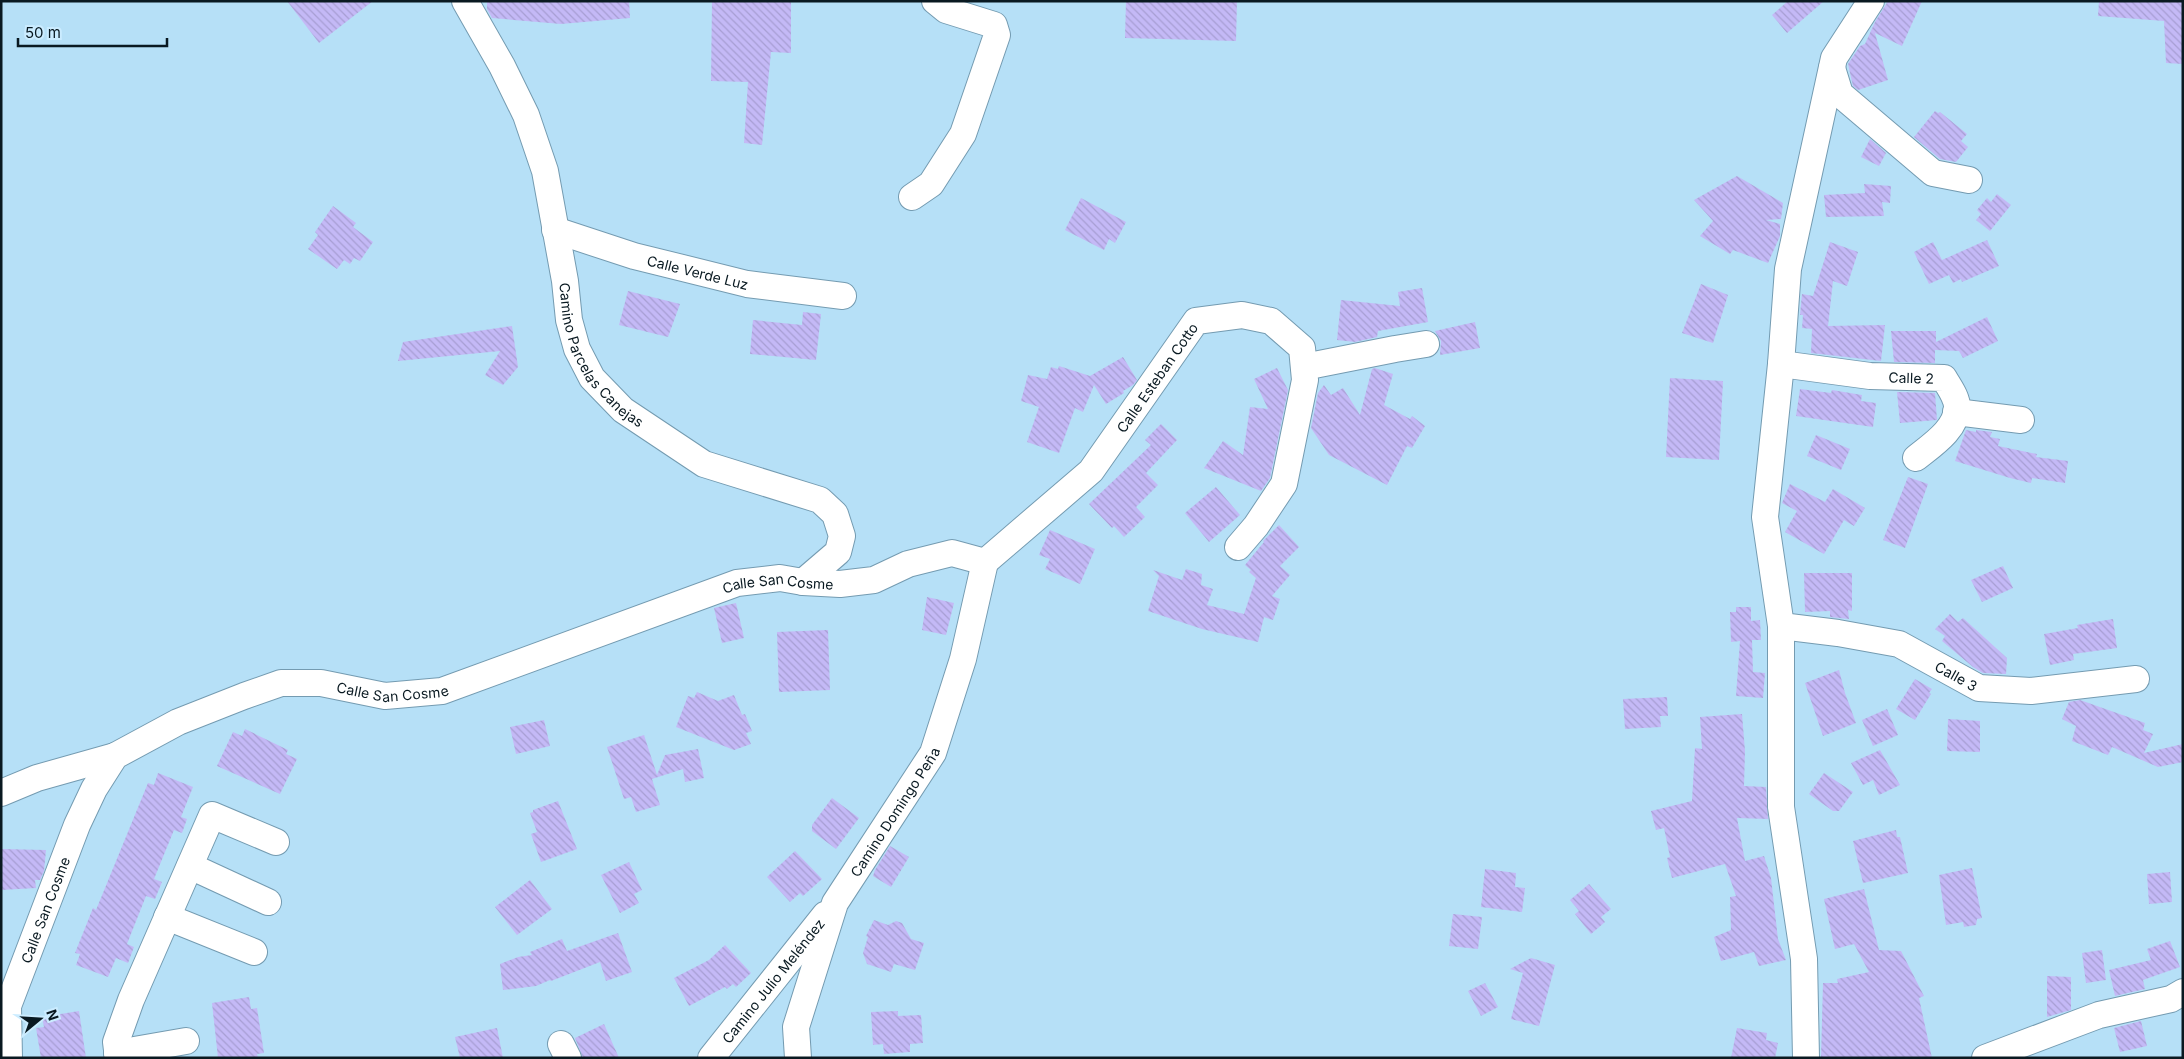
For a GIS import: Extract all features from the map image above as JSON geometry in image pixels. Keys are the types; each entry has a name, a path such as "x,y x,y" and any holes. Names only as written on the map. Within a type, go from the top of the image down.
{"street":[{"name":"Camino Parcelas Canejas","path":"466,1 502,66 526,115 545,172 565,281 570,320 577,349 592,378 623,410 704,464 820,500 835,514 842,536 838,552 803,582"},
{"path":"912,198 931,184 964,134 997,35 994,25 946,10 935,1"},
{"path":"1806,1058 1804,959 1781,807 1781,626 1765,517 1781,364 1788,269 1834,58 1871,1"},
{"path":"1832,68 1840,94 1933,173 1969,180"},
{"name":"Calle Verde Luz","path":"555,230 634,256 747,284 844,296"},
{"name":"Calle Esteban Cotto","path":"985,562 1091,471 1196,321 1242,315 1272,321 1302,348 1305,380 1284,484 1256,526 1238,547"},
{"path":"1304,367 1395,348 1426,344"},
{"name":"Calle 2","path":"1781,364 1870,376 1944,378 1955,397 1956,412"},
{"path":"1916,458 1940,438 1955,420 1956,412 2021,420"},
{"name":"Calle San Cosme","path":"9,1058 8,1006 77,824 94,789 115,756 178,722 280,683 321,683 385,696 442,691 737,583 780,578 803,582 840,584 874,580 908,564 952,553 985,562"},
{"name":"Camino Domingo Peña","path":"798,1058 796,1027 835,903 933,753 964,659 985,562"},
{"name":"Calle 3","path":"1781,626 1838,633 1899,644 1979,688 2031,691 2136,679"},
{"path":"1,793 37,778 115,756"},
{"path":"186,1041 118,1055 116,1042 131,1000 212,816 276,842"},
{"path":"190,866 268,902"},
{"name":"Camino Julio Meléndez","path":"710,1058 835,903"},
{"path":"167,918 254,952"},
{"path":"1985,1058 2099,1015 2171,999 2183,992"}],"building":[{"path":"287,1 373,1 319,43"},
{"path":"487,1 629,1 630,18 561,24 492,18 487,9"},
{"path":"712,1 791,1 791,53 771,52 762,145 744,143 748,82 711,81"},
{"path":"1126,1 1237,1 1236,41 1125,38"},
{"path":"1788,1 1824,1 1787,33 1772,15"},
{"path":"1888,1 1922,1 1902,46 1875,33 1888,80 1858,90 1853,86 1848,64 1860,46 1865,44 1875,22"},
{"path":"2099,1 2183,1 2183,64 2166,63 2164,21 2098,16"},
{"path":"1935,111 1940,112 1967,134 1961,141 1968,147 1956,162 1940,159 1914,137"},
{"path":"1870,139 1886,153 1879,166 1861,157"},
{"path":"1737,176 1783,203 1781,219 1766,220 1780,224 1780,236 1768,263 1733,250 1730,254 1700,236 1713,221 1694,200"},
{"path":"1864,184 1891,186 1890,203 1882,202 1884,216 1826,217 1824,195 1865,193"},
{"path":"1997,194 2011,205 1990,231 1976,220 1981,214 1977,210 1987,198 1991,202"},
{"path":"1081,198 1126,222 1115,243 1109,239 1104,250 1065,230"},
{"path":"333,206 356,223 353,227 373,242 360,261 354,258 350,264 344,260 337,269 308,249 318,235 315,232"},
{"path":"1987,240 1999,266 1962,282 1961,279 1953,283 1949,275 1929,284 1914,252 1933,242 1942,260"},
{"path":"1830,242 1858,252 1847,286 1833,281 1828,326 1885,325 1881,361 1811,353 1812,329 1802,328 1803,315 1800,315 1802,294 1813,296"},
{"path":"1701,284 1728,295 1713,343 1682,333"},
{"path":"1422,288 1428,322 1378,331 1377,337 1355,342 1337,340 1341,300 1400,306 1398,292"},
{"path":"628,291 680,304 668,337 619,325"},
{"path":"803,312 821,314 816,360 750,354 753,320 802,325"},
{"path":"1987,317 1998,341 1963,358 1959,351 1935,350 1935,363 1894,362 1891,331 1936,331 1936,342"},
{"path":"1475,322 1480,348 1440,355 1441,341 1435,331"},
{"path":"512,326 518,367 503,385 485,375 500,351 398,361 403,342"},
{"path":"1123,357 1137,380 1123,391 1124,393 1106,404 1094,385 1083,412 1075,408 1059,453 1027,442 1039,407 1021,401 1028,375 1047,379 1051,367 1058,369 1059,366 1090,376"},
{"path":"1277,368 1288,390 1270,478 1261,491 1204,468 1223,441 1243,455 1250,407 1268,409 1254,379"},
{"path":"1375,368 1393,374 1384,405 1410,419 1412,416 1425,426 1412,448 1407,446 1387,485 1329,455 1311,428 1318,393 1324,385 1331,395 1343,388 1360,415 1372,369"},
{"path":"1670,378 1723,381 1719,460 1666,457"},
{"path":"1800,389 1831,393 1832,390 1862,395 1861,401 1876,403 1873,427 1796,416"},
{"path":"1897,392 1935,393 1937,420 1900,423"},
{"path":"1161,424 1177,440 1146,473 1158,485 1136,507 1145,517 1124,537 1114,526 1112,528 1089,504 1151,445 1145,440"},
{"path":"1966,430 1992,432 1990,437 2000,439 1998,446 2037,454 2036,457 2068,461 2065,483 2032,478 2031,483 1955,461"},
{"path":"1816,435 1850,449 1841,470 1807,456"},
{"path":"1908,477 1928,484 1905,548 1883,540"},
{"path":"1790,484 1825,502 1833,489 1865,508 1854,526 1844,520 1824,554 1785,532 1797,511 1782,503"},
{"path":"1216,487 1240,515 1209,542 1185,513"},
{"path":"1279,525 1299,547 1280,566 1290,575 1272,596 1280,599 1273,620 1264,617 1258,642 1202,629 1148,611 1159,576 1153,570 1182,580 1186,569 1202,574 1201,585 1213,589 1207,605 1244,614 1256,578 1245,565 1263,541"},
{"path":"1050,530 1095,549 1080,584 1045,569 1050,559 1039,555"},
{"path":"2003,566 2013,588 1982,602 1971,580"},
{"path":"1804,573 1852,573 1852,611 1848,610 1849,619 1830,617 1830,611 1805,612"},
{"path":"927,597 954,603 946,635 922,630"},
{"path":"736,603 744,638 722,643 714,608"},
{"path":"1736,607 1751,607 1751,621 1760,620 1761,640 1752,640 1753,672 1765,673 1763,698 1736,696 1740,641 1731,642 1730,612 1736,612"},
{"path":"1950,614 1958,622 1963,618 2007,658 2006,674 1983,673 1942,641 1945,636 1935,629"},
{"path":"2113,619 2117,648 2073,654 2074,660 2050,665 2044,634 2078,628 2077,625"},
{"path":"828,630 830,690 779,692 777,632"},
{"path":"1839,670 1856,723 1823,736 1805,683"},
{"path":"1915,679 1932,689 1929,693 1931,694 1915,720 1896,709"},
{"path":"697,692 718,701 734,695 742,715 745,714 752,731 746,733 751,744 734,750 676,727 688,696 694,698"},
{"path":"1667,697 1668,716 1660,716 1661,727 1625,729 1623,699"},
{"path":"2080,700 2145,723 2143,730 2153,734 2144,753 2183,744 2183,762 2158,767 2112,747 2108,755 2072,741 2076,726 2062,719 2069,702"},
{"path":"1887,709 1898,735 1873,746 1862,720"},
{"path":"1742,714 1745,751 1744,786 1766,787 1768,819 1737,818 1745,861 1764,856 1771,878 1778,939 1786,960 1759,966 1754,952 1721,961 1714,937 1731,930 1730,897 1736,896 1725,864 1672,878 1667,858 1670,857 1664,828 1656,830 1651,811 1692,801 1695,748 1702,749 1700,717"},
{"path":"1948,719 1980,721 1980,752 1947,751"},
{"path":"544,720 550,746 516,754 510,727"},
{"path":"245,729 288,750 286,754 297,759 280,794 217,766 233,732 242,736"},
{"path":"644,735 657,775 665,755 698,749 704,778 685,782 683,769 652,779 660,805 636,812 631,797 624,799 607,747"},
{"path":"1880,750 1900,785 1879,795 1873,780 1863,785 1851,763"},
{"path":"158,773 193,787 181,817 187,819 182,833 174,830 154,879 162,882 155,899 146,896 127,944 134,947 128,963 116,958 108,977 76,965 80,954 75,953 93,908 96,910 148,783 154,785"},
{"path":"1824,773 1853,792 1839,811 1833,811 1809,794"},
{"path":"832,798 859,818 836,849 812,831 812,825"},
{"path":"558,801 577,849 541,862 531,834 537,832 530,813 533,810"},
{"path":"1896,830 1897,837 1900,837 1908,873 1863,883 1853,841"},
{"path":"890,846 909,857 891,887 873,876"},
{"path":"1,849 46,850 44,871 40,880 35,880 36,888 1,890"},
{"path":"795,851 822,879 803,896 800,893 790,902 767,877"},
{"path":"629,862 642,890 634,894 639,903 620,913 601,875"},
{"path":"1972,868 1982,918 1977,919 1976,925 1964,927 1963,922 1946,925 1939,875"},
{"path":"1485,869 1516,873 1515,887 1525,888 1522,912 1481,907"},
{"path":"2170,872 2172,902 2149,904 2147,874"},
{"path":"530,880 552,909 517,935 495,907"},
{"path":"1589,884 1611,909 1601,917 1605,922 1591,934 1575,914 1579,911 1570,900"},
{"path":"1864,889 1879,950 1901,951 1924,996 1919,998 1932,1058 1821,1058 1823,983 1838,983 1837,979 1869,972 1854,944 1835,949 1824,899"},
{"path":"1453,914 1482,917 1478,949 1449,946"},
{"path":"874,920 888,925 896,921 902,923 911,939 924,943 915,970 894,964 891,972 867,964 863,953 868,937 866,936"},
{"path":"618,933 632,972 606,981 600,962 536,986 503,990 500,964 518,957 532,955 530,952 562,939 567,951"},
{"path":"2170,941 2180,967 2143,980 2145,989 2115,996 2109,970 2151,960 2147,949"},
{"path":"725,945 751,973 736,987 733,984 727,989 725,987 689,1006 674,978 709,960"},
{"path":"2102,950 2106,980 2086,983 2082,953"},
{"path":"1531,958 1555,965 1539,1026 1511,1019 1523,973 1510,969"},
{"path":"2047,976 2071,977 2071,1010 2047,1017"},
{"path":"1485,983 1498,1007 1481,1016 1468,991"},
{"path":"249,997 251,1009 257,1008 264,1053 257,1054 258,1058 218,1058 212,1003"},
{"path":"79,1011 86,1058 41,1058 36,1028 44,1027 42,1017"},
{"path":"898,1011 898,1016 921,1015 923,1043 910,1044 910,1052 884,1054 883,1044 873,1045 871,1012"},
{"path":"2141,1021 2147,1046 2120,1052 2114,1028"},
{"path":"604,1024 619,1058 583,1058 575,1038"},
{"path":"497,1028 503,1058 460,1058 455,1037"},
{"path":"1737,1028 1767,1033 1766,1040 1778,1043 1775,1058 1731,1058"}]}
